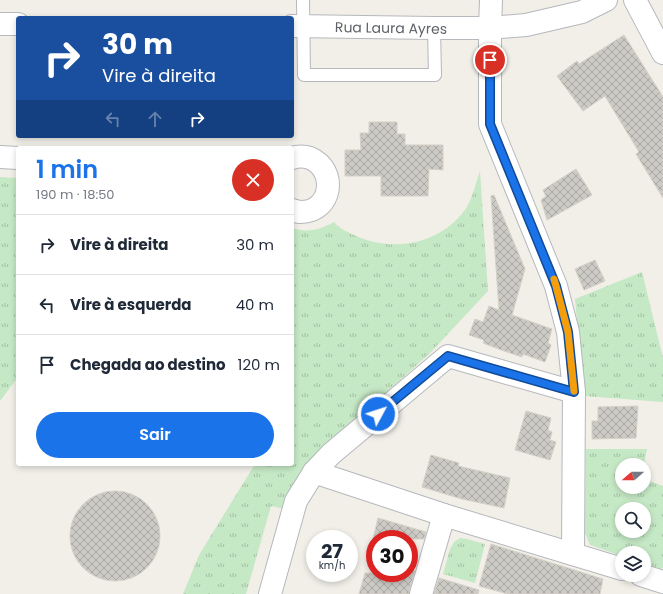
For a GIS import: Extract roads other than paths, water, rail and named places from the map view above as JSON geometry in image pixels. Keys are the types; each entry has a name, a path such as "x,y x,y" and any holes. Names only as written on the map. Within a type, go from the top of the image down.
{"street":[{"path":"491,0 490,124 556,286 568,332 574,392 573,554"},
{"name":"Rua Laura Ayres","path":"297,26 490,28 526,25 582,12 606,0"},
{"path":"635,0 663,53"},
{"path":"0,24 16,24"},
{"path":"0,157 16,158"},
{"path":"294,158 306,157 323,167 328,177 329,187 326,196 320,205 311,210 301,212 294,210"},
{"path":"270,594 296,501 314,472 331,454 448,356 574,392"},
{"path":"314,472 444,515 615,567"},
{"path":"421,594 444,515"},
{"path":"651,578 663,582"}],"lane":[{"path":"303,0 297,26 304,75 434,75 434,28"}]}
